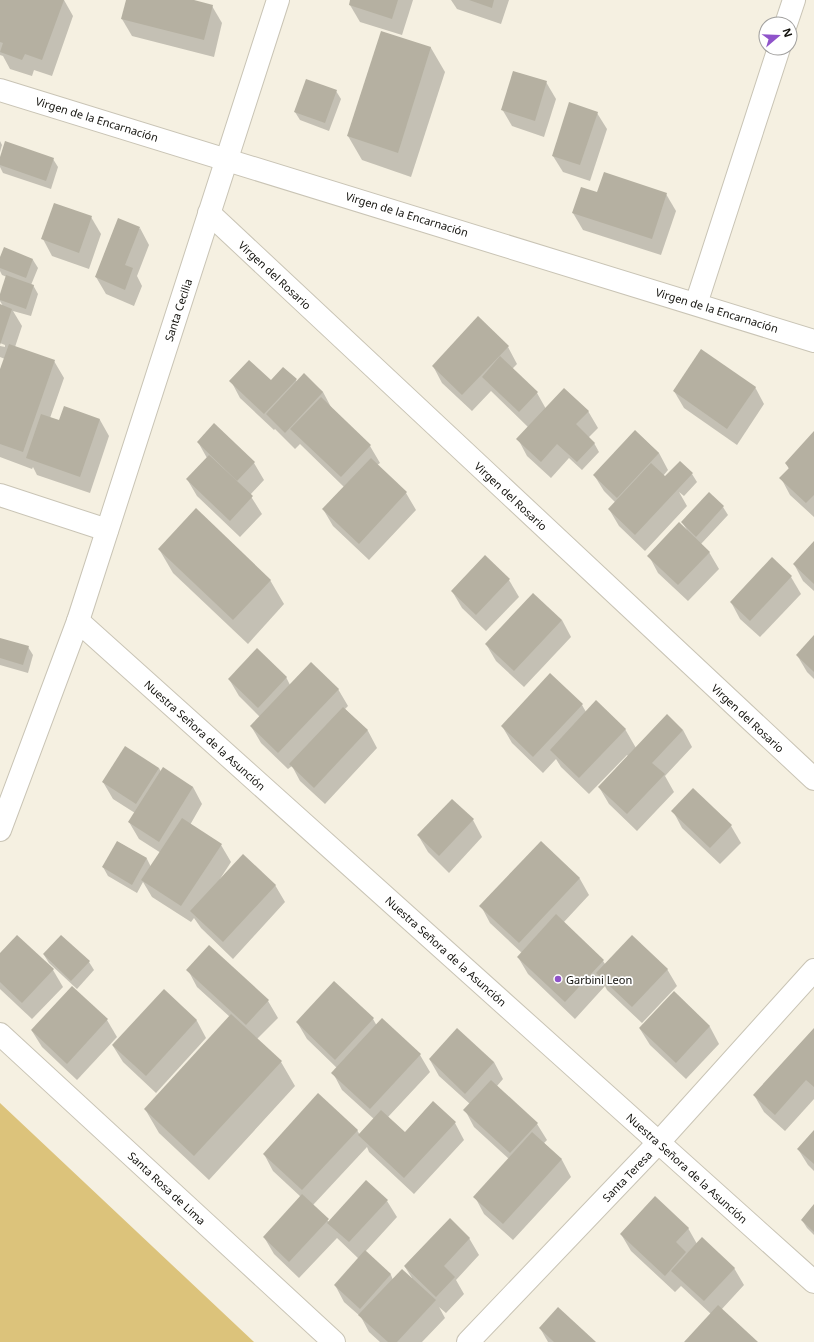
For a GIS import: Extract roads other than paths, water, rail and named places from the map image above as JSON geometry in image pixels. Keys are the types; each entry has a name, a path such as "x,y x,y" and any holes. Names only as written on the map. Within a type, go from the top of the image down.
{"street":[{"name":"Santa Cecilia","path":"0,830 78,621 278,0"},
{"path":"789,16 794,0"},
{"path":"696,304 776,56"},
{"name":"Virgen de la Encarnación","path":"0,90 814,341"},
{"name":"Virgen del Rosario","path":"209,213 814,779"},
{"path":"0,495 107,530"},
{"name":"Nuestra Señora de la Asunción","path":"78,621 814,1282"},
{"name":"Santa Teresa","path":"468,1342 659,1142 814,970"},
{"name":"Santa Rosa de Lima","path":"0,1034 334,1342"}],"place":[{"name":"Garbini Leon","path":"558,979"}]}
